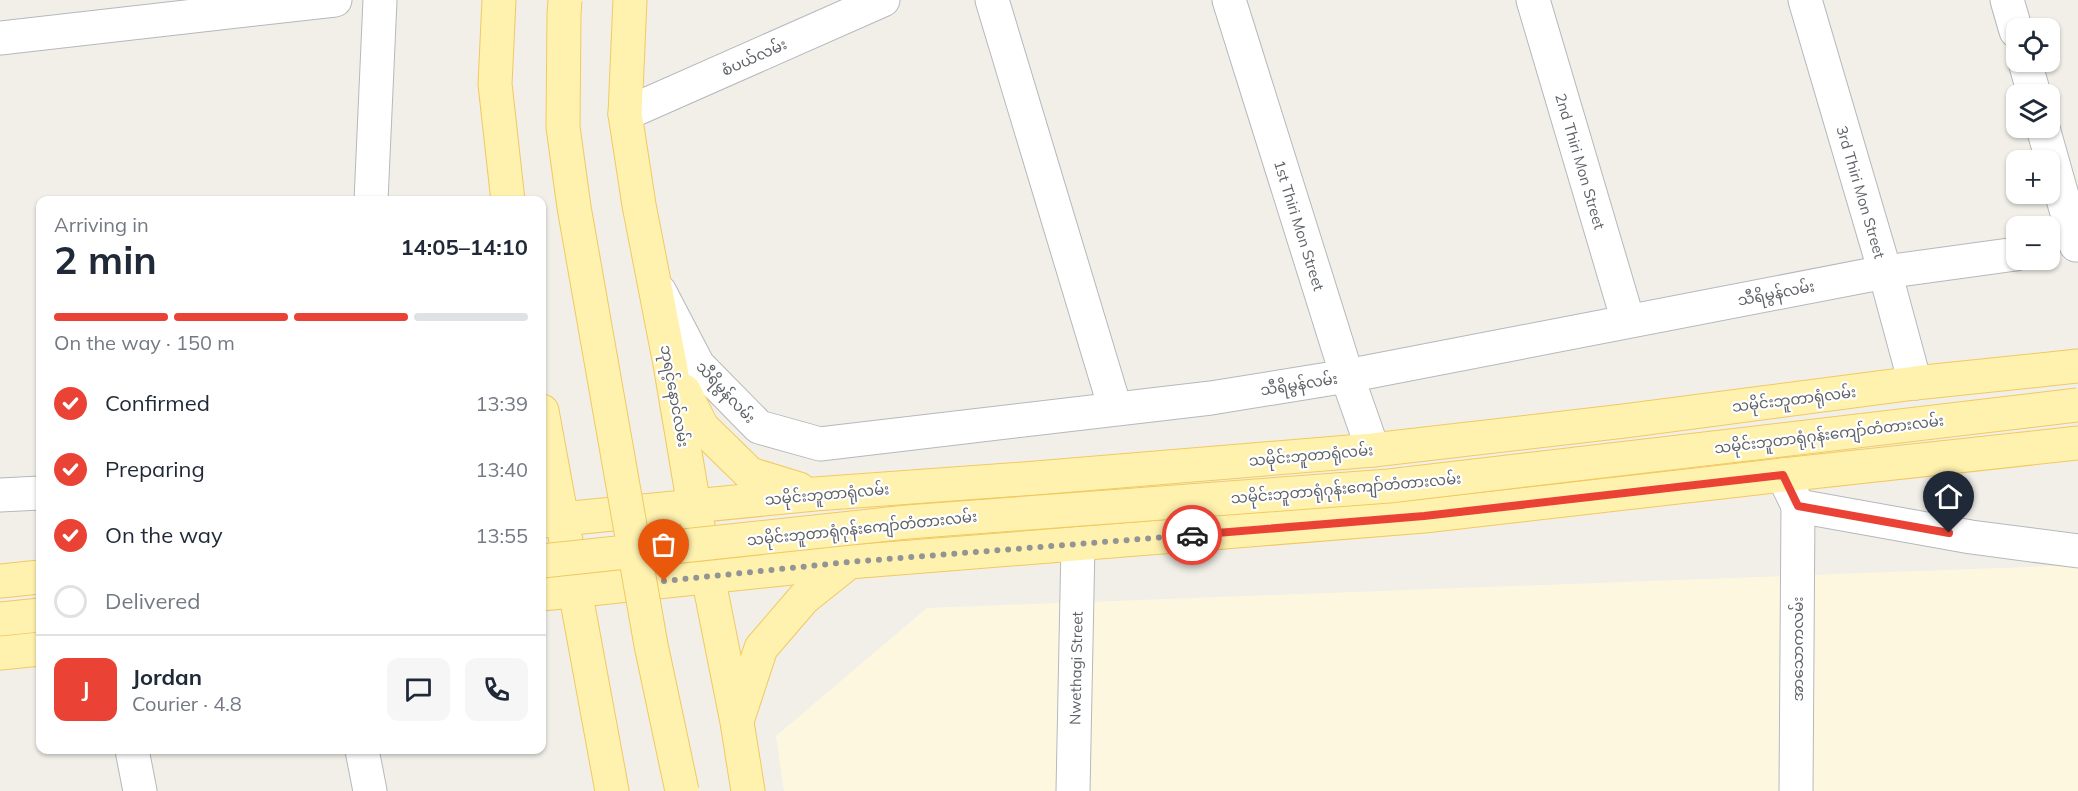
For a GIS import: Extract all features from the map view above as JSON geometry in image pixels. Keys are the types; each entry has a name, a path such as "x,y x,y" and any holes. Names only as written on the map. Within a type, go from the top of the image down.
{"main road":[{"path":"499,0 495,84 507,196"},
{"path":"566,0 563,127 574,207 651,645 682,791"},
{"name":"ဘုရင့်နောင်လမ်း","path":"630,0 625,114 639,205 748,791"},
{"path":"670,364 702,427 750,474 815,494"},
{"name":"သမိုင်းဘူတာရုံလမ်း","path":"552,520 815,494 1373,450 1624,421 1916,383 2078,366"},
{"name":"သမိုင်းဘူတာရုံဂုန်းကျော်တံတားလမ်း","path":"546,561 907,522 1389,486 2078,405"},
{"path":"546,594 849,562 1424,516 2078,443"},
{"path":"546,455 552,520 575,590 612,791"},
{"path":"736,722 761,648 804,598 849,562"},
{"path":"0,581 36,577"},
{"path":"0,619 36,615"},
{"path":"0,653 36,649"}],"street":[{"path":"0,38 335,0"},
{"path":"370,196 380,0"},
{"name":"စံပယ်လမ်း","path":"625,114 883,0"},
{"path":"993,0 1115,408"},
{"name":"1st Thiri Mon Street","path":"1229,0 1347,376 1373,450"},
{"name":"2nd Thiri Mon Street","path":"1533,0 1628,321"},
{"name":"3rd Thiri Mon Street","path":"1805,0 1916,383"},
{"path":"2007,0 2012,18"},
{"path":"2045,138 2068,246"},
{"name":"သီရိမွန်လမ်း","path":"654,280 698,365 759,427 820,444 1211,398 1347,376 1885,272 2006,255"},
{"path":"1783,475 1798,506 1971,537 2078,551"},
{"path":"0,495 36,493"},
{"name":"အာသောကလမ်း","path":"1796,791 1798,506"},
{"name":"Nwethagi Street","path":"1073,791 1078,544"},
{"path":"133,754 140,791"},
{"path":"363,754 370,791"}],"shaded area":[{"path":"2078,565 2078,791 784,791 776,736 927,608"}],"way so far":[{"path":"664,581 849,562 1192,535"}],"route":[{"path":"1192,535 1424,516 1783,475 1798,506 1949,533"}]}
